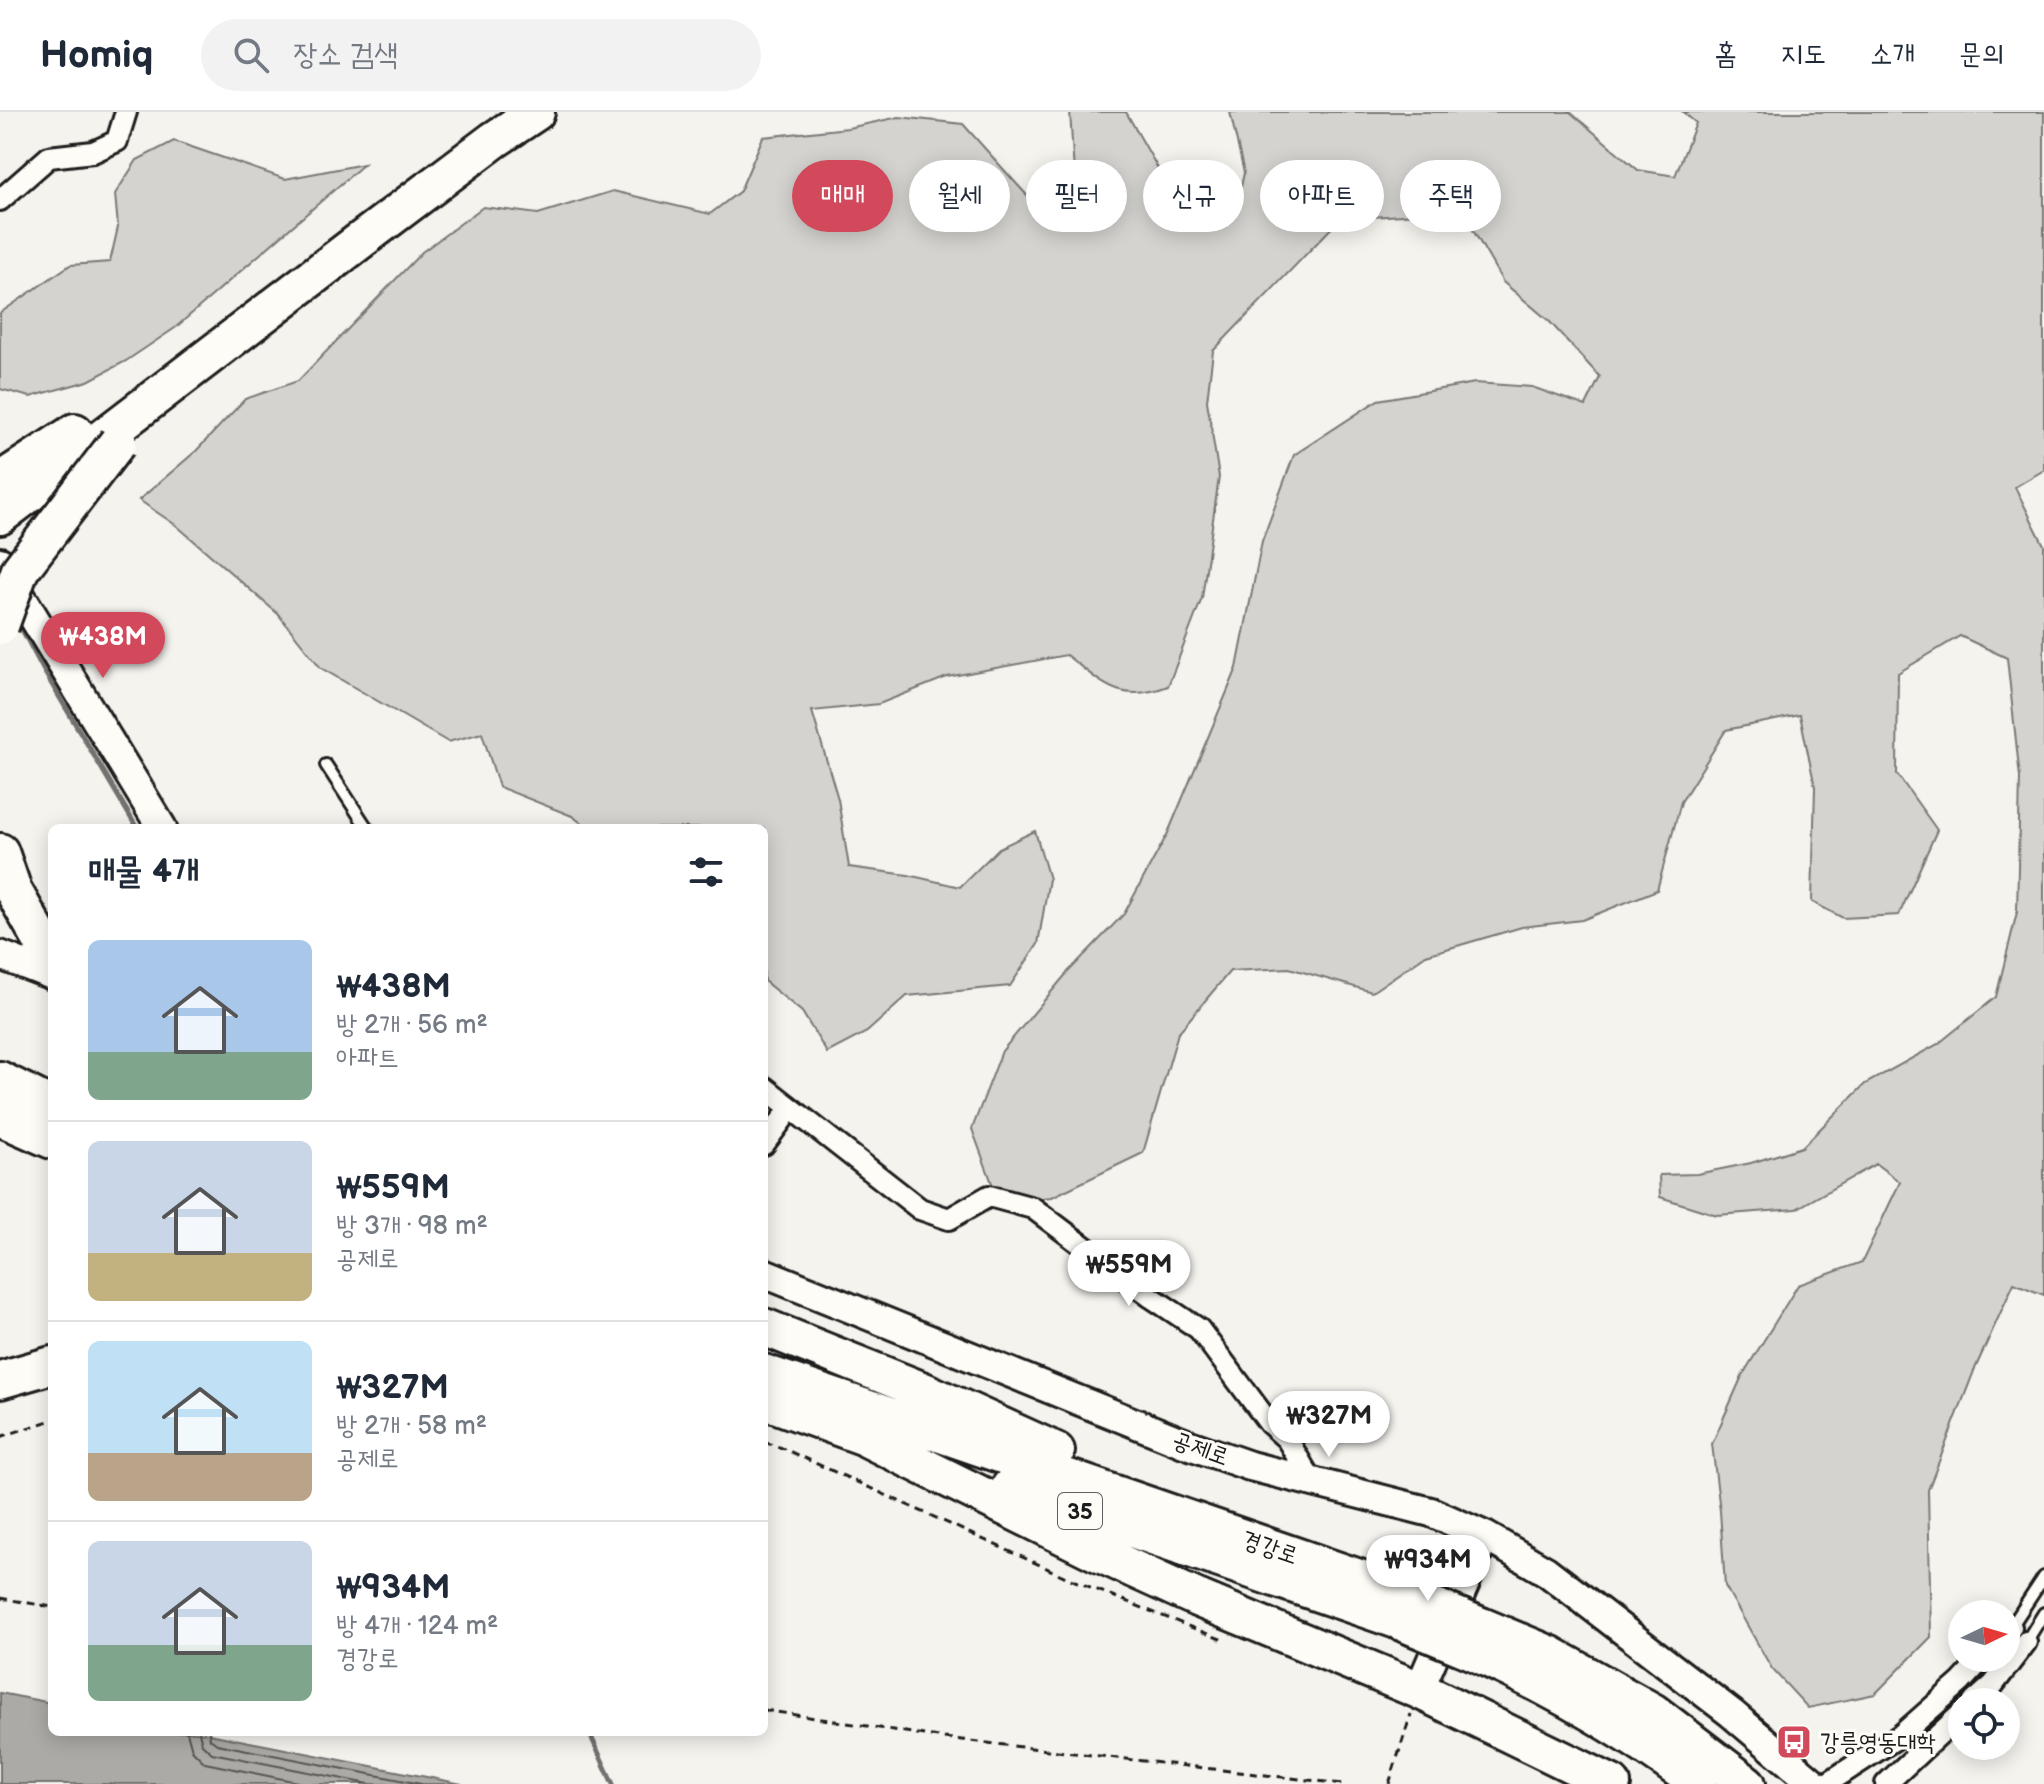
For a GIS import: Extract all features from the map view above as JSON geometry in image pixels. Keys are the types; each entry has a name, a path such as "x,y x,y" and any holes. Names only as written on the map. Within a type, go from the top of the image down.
{"highway":[{"path":"0,626 20,570 108,431 218,322 433,165 495,112"},
{"path":"0,516 494,140 536,112"},
{"path":"0,481 108,431"},
{"path":"0,492 108,431"},
{"path":"0,852 13,890 48,952"},
{"path":"0,1080 48,1104"},
{"path":"0,1117 48,1138"},
{"path":"768,1329 926,1392 1242,1537"},
{"path":"0,1380 48,1366"},
{"name":"경강로","path":"768,1374 1242,1537 1477,1639 1551,1655 1653,1712 1723,1778 1765,1784"},
{"name":"경강로","path":"768,1403 831,1423 868,1439 1397,1605"},
{"path":"868,1439 1096,1552 1197,1598 1419,1690 1612,1784"}],"street":[{"path":"0,200 49,157 93,152 117,141 126,112"},
{"path":"0,562 160,824"},
{"path":"0,955 48,973"},
{"path":"768,1090 920,1209 949,1219 989,1196 1033,1208 1151,1297 1199,1329 1269,1423 1287,1439 1312,1482"},
{"path":"768,1139 790,1109"},
{"name":"공제로","path":"768,1275 1184,1443 1250,1466 1431,1512 1485,1536 1546,1571 1731,1713 1815,1784"},
{"path":"1419,1690 1485,1536"},
{"path":"1990,1688 2026,1642"},
{"path":"1826,1784 1901,1735 1970,1672"},
{"path":"1886,1784 1948,1726"}],"lane":[{"path":"326,765 364,824"},
{"path":"2020,1612 2044,1577"},
{"path":"2026,1642 2044,1613"}],"path":[{"path":"0,1437 48,1421"},
{"path":"0,1598 48,1606"},
{"path":"1389,1784 1419,1690"},
{"path":"768,1711 944,1738 1343,1784"}],"shaded area":[{"path":"1070,112 1126,112 1153,160 1143,160 1143,232 1244,232 1244,160 1241,160 1230,112 1570,112 1638,170 1675,176 1696,123 1683,112 2044,112 2044,470 2015,487 2044,545 2044,1295 2014,1283 1974,1371 1928,1490 1931,1637 1875,1694 1808,1708 1772,1669 1725,1586 1712,1444 1742,1376 1798,1285 1862,1262 1900,1182 1876,1164 1796,1209 1717,1215 1660,1197 1659,1175 1697,1174 1751,1163 1802,1147 1865,1084 1938,1044 1996,997 2017,912 2020,778 2007,658 1960,636 1898,673 1897,774 1937,830 1899,915 1843,918 1812,902 1815,787 1800,715 1726,730 1681,802 1657,890 1582,920 1522,927 1426,955 1372,992 1289,968 1230,971 1178,1033 1143,1153 1052,1197 999,1202 972,1129 1002,1051 1067,973 1124,914 1168,833 1237,668 1262,541 1294,455 1378,400 1475,383 1532,387 1586,406 1600,377 1549,321 1503,282 1474,232 1501,232 1501,160 1400,160 1400,215 1384,216 1384,160 1260,160 1260,232 1327,232 1213,351 1207,401 1219,477 1202,598 1168,686 1137,693 1124,692 1102,682 1066,655 947,677 879,704 812,711 838,799 849,867 908,875 960,887 999,848 1035,831 1049,879 1038,944 1010,986 907,996 867,1032 827,1053 802,1012 768,984 768,824 583,824 572,816 499,787 482,733 448,742 321,668 278,614 177,526 139,500 196,451 245,399 298,381 422,252 483,207 538,214 613,191 710,214 740,191 763,137 848,128 899,117 963,124 995,160 909,160 909,232 1010,232 1010,176 1026,194 1026,232 1127,232 1127,160 1073,160"},
{"path":"174,141 285,179 364,164 175,328 126,361 88,381 30,397 0,389 0,313 70,265 110,262 118,227 115,194 137,160"}],"water":[{"path":"0,1693 48,1702 48,1736 219,1736 462,1784 0,1784"}],"waterway":[{"path":"17,620 135,824"},
{"path":"591,1736 613,1784"}],"place":[{"name":"강릉영동대학","path":"1794,1742"}]}
